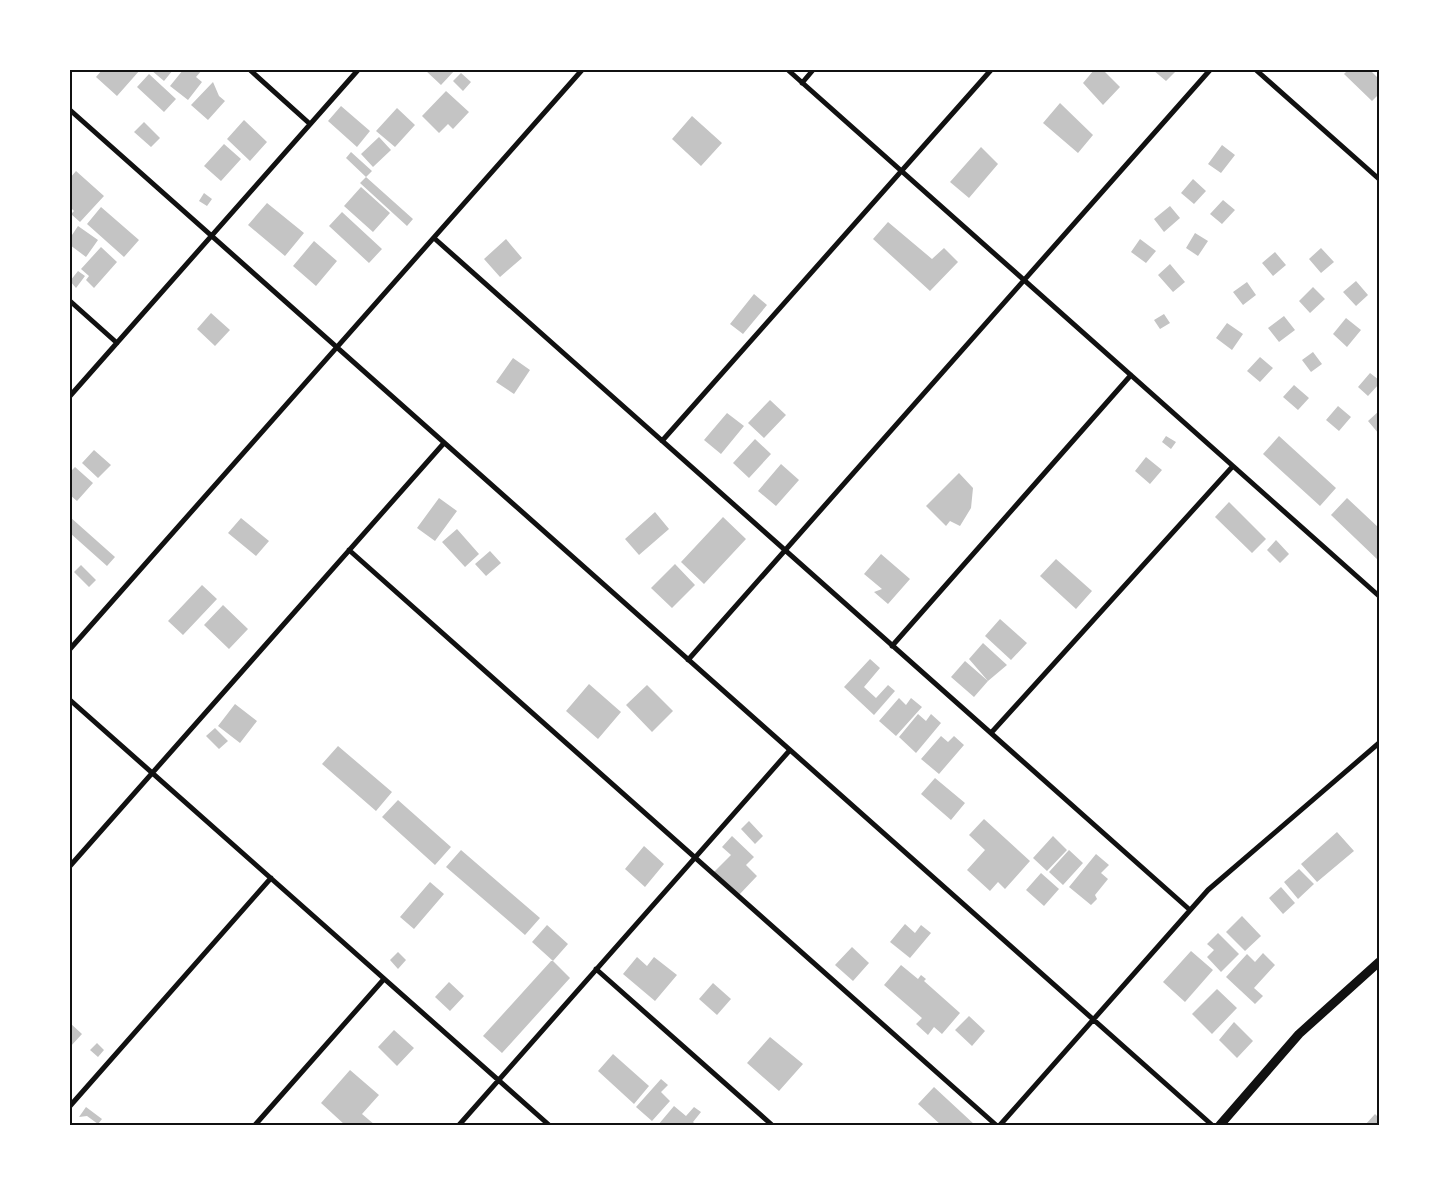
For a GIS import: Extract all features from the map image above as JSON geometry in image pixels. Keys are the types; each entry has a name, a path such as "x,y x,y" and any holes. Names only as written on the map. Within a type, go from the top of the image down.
{"street":[{"path":"250,70 310,124"},
{"path":"70,396 358,70"},
{"path":"70,649 582,70"},
{"path":"788,70 1379,596"},
{"path":"802,83 813,70"},
{"path":"662,441 991,70"},
{"path":"688,660 1210,70"},
{"path":"1256,70 1379,179"},
{"path":"70,110 1212,1125"},
{"path":"434,238 1190,910"},
{"path":"70,301 117,343"},
{"path":"892,646 1131,375"},
{"path":"70,866 444,443"},
{"path":"991,733 1233,466"},
{"path":"350,550 998,1125 1190,910 1228,872 1379,743"},
{"path":"70,700 549,1125"},
{"path":"458,1125 790,750"},
{"path":"70,1106 271,878"},
{"path":"1220,1125 1300,1034 1379,962"},
{"path":"596,969 772,1125"},
{"path":"255,1125 384,979"}],"building":[{"path":"102,70 140,70 117,96 96,77"},
{"path":"151,70 173,70 164,81"},
{"path":"183,70 202,70 196,77 202,82 188,100 170,86"},
{"path":"425,70 455,70 441,85"},
{"path":"1094,70 1103,70 1120,87 1103,105 1083,83"},
{"path":"1153,70 1177,70 1166,81"},
{"path":"1348,70 1370,70 1379,79 1379,94 1372,101 1344,74"},
{"path":"461,73 471,82 463,91 453,81"},
{"path":"149,74 176,99 164,112 137,87"},
{"path":"213,82 219,96 225,101 208,120 191,105"},
{"path":"446,91 469,112 453,129 448,124 439,133 422,116"},
{"path":"1060,103 1093,135 1078,153 1043,123"},
{"path":"341,106 370,131 357,147 328,121"},
{"path":"397,108 415,125 395,147 376,131"},
{"path":"692,116 722,143 701,166 672,139"},
{"path":"244,120 267,142 250,161 227,139"},
{"path":"144,122 160,138 151,147 134,132"},
{"path":"379,137 391,150 373,167 361,154"},
{"path":"224,144 241,159 221,181 204,166"},
{"path":"1222,145 1235,155 1221,173 1208,164"},
{"path":"981,147 998,164 969,198 950,182"},
{"path":"351,152 372,171 366,177 346,158"},
{"path":"76,171 104,196 80,222 71,214 74,211 70,207 70,178"},
{"path":"366,177 413,219 407,226 360,183"},
{"path":"1193,179 1206,191 1194,204 1181,193"},
{"path":"361,187 390,213 373,232 344,206"},
{"path":"204,193 212,199 207,206 199,201"},
{"path":"1223,200 1235,210 1222,224 1210,214"},
{"path":"267,203 304,233 285,256 248,225"},
{"path":"1170,206 1180,218 1164,232 1154,219"},
{"path":"101,207 139,240 124,257 87,224"},
{"path":"342,212 382,249 369,263 329,226"},
{"path":"888,222 932,259 944,248 958,262 930,291 873,239"},
{"path":"78,226 98,240 86,257 70,245 70,238"},
{"path":"1195,233 1208,241 1198,256 1186,248"},
{"path":"506,239 522,258 500,277 484,259"},
{"path":"1140,239 1156,251 1146,263 1131,252"},
{"path":"314,241 337,261 316,286 293,266"},
{"path":"101,247 117,262 94,288 86,280 89,276 81,269"},
{"path":"1321,248 1334,262 1321,273 1309,259"},
{"path":"1275,252 1286,265 1273,276 1262,263"},
{"path":"1170,264 1185,282 1173,292 1158,275"},
{"path":"78,271 85,276 76,288 70,281"},
{"path":"1356,281 1368,295 1356,306 1343,292"},
{"path":"1247,282 1256,295 1243,305 1233,292"},
{"path":"1313,287 1325,299 1310,313 1299,301"},
{"path":"754,294 767,305 743,334 730,324"},
{"path":"211,313 230,330 215,346 197,329"},
{"path":"1164,314 1170,323 1160,329 1154,320"},
{"path":"1284,316 1295,330 1279,342 1268,328"},
{"path":"1346,318 1361,330 1347,347 1333,334"},
{"path":"1227,323 1243,334 1232,350 1216,338"},
{"path":"1313,352 1322,364 1311,372 1302,360"},
{"path":"1260,357 1273,368 1260,382 1247,371"},
{"path":"513,358 530,370 514,394 496,382"},
{"path":"1370,373 1379,380 1379,384 1368,396 1358,387"},
{"path":"1294,385 1309,398 1298,410 1283,397"},
{"path":"770,400 786,415 764,438 748,423"},
{"path":"1338,406 1351,417 1339,431 1326,420"},
{"path":"1379,411 1379,434 1368,421"},
{"path":"727,413 744,426 721,454 704,440"},
{"path":"1166,436 1176,442 1171,449 1162,442"},
{"path":"1279,436 1336,488 1320,506 1263,454"},
{"path":"755,439 771,454 749,478 733,463"},
{"path":"94,450 111,465 98,478 82,463"},
{"path":"1146,457 1162,470 1150,484 1135,471"},
{"path":"781,464 799,480 776,506 758,491"},
{"path":"75,467 93,483 77,501 70,495 70,472"},
{"path":"959,473 973,488 971,508 960,526 950,521 946,526 926,506"},
{"path":"439,498 457,511 435,541 417,528"},
{"path":"1347,498 1379,528 1379,561 1331,515"},
{"path":"1229,502 1266,539 1252,553 1215,517"},
{"path":"655,512 669,529 639,555 625,539"},
{"path":"70,517 115,557 107,566 70,533"},
{"path":"723,517 746,539 704,584 681,562"},
{"path":"241,518 269,541 256,556 228,533"},
{"path":"457,529 479,554 465,567 442,542"},
{"path":"1276,540 1289,554 1280,563 1267,550"},
{"path":"490,551 501,563 486,576 475,564"},
{"path":"881,554 910,579 888,604 874,592 882,589 864,574"},
{"path":"1056,559 1092,591 1076,609 1040,576"},
{"path":"675,564 695,585 672,608 651,588"},
{"path":"81,565 96,580 89,587 74,572"},
{"path":"202,585 217,599 183,635 168,621"},
{"path":"223,605 248,629 229,649 204,625"},
{"path":"1000,619 1027,643 1011,660 985,636"},
{"path":"983,643 1007,665 988,681 969,659"},
{"path":"870,659 880,668 864,687 876,698 888,685 895,691 874,715 844,687"},
{"path":"965,661 988,681 974,697 951,677"},
{"path":"589,684 621,712 598,739 566,711"},
{"path":"647,685 673,711 652,732 626,705"},
{"path":"899,698 906,705 911,698 922,707 896,736 879,721"},
{"path":"235,704 257,721 240,743 218,726"},
{"path":"918,714 926,721 931,714 941,723 916,753 899,737"},
{"path":"215,728 228,741 219,749 206,736"},
{"path":"941,736 948,742 954,736 964,745 939,774 921,759"},
{"path":"338,746 392,792 376,811 322,764"},
{"path":"935,778 965,803 951,820 921,794"},
{"path":"398,800 451,847 435,865 382,817"},
{"path":"984,819 1030,861 1005,889 998,882 990,891 967,870 985,850 969,835"},
{"path":"749,821 763,836 755,844 741,829"},
{"path":"1337,832 1354,851 1317,882 1301,864"},
{"path":"732,836 754,857 746,865 757,876 738,896 714,872 731,855 722,847"},
{"path":"1053,836 1067,850 1047,871 1033,858"},
{"path":"644,846 664,864 645,887 625,869"},
{"path":"461,850 540,918 525,935 446,867"},
{"path":"1069,850 1083,863 1063,885 1049,872"},
{"path":"1096,854 1109,865 1101,873 1108,879 1095,895 1097,899 1091,905 1069,887"},
{"path":"1299,869 1314,884 1298,899 1284,882"},
{"path":"1041,873 1059,889 1044,906 1026,890"},
{"path":"430,882 444,894 414,929 400,917"},
{"path":"1281,887 1295,903 1283,914 1269,898"},
{"path":"1242,916 1261,936 1245,951 1226,932"},
{"path":"905,924 915,933 921,925 931,933 910,958 890,942"},
{"path":"547,925 568,944 553,961 532,942"},
{"path":"1218,933 1239,954 1221,972 1207,957 1214,950 1207,944"},
{"path":"852,947 869,963 853,981 835,965"},
{"path":"1191,951 1213,970 1185,1002 1163,982"},
{"path":"398,952 406,960 398,969 390,960"},
{"path":"1263,953 1275,965 1254,988 1263,996 1255,1004 1226,977 1247,954 1255,962"},
{"path":"637,957 647,966 654,957 677,975 655,1001 623,974"},
{"path":"553,961 570,978 502,1053 483,1036"},
{"path":"901,965 918,979 921,975 926,979 924,981 960,1013 942,1034 934,1027 928,1035 916,1024 922,1018 884,985"},
{"path":"449,982 464,996 450,1011 435,997"},
{"path":"713,983 731,999 717,1015 699,999"},
{"path":"1217,989 1237,1008 1212,1034 1192,1014"},
{"path":"969,1016 985,1031 972,1046 955,1030"},
{"path":"1234,1022 1253,1041 1237,1058 1219,1040"},
{"path":"70,1023 82,1034 70,1047"},
{"path":"394,1030 414,1048 397,1066 378,1047"},
{"path":"770,1037 803,1064 779,1091 747,1063"},
{"path":"97,1043 104,1050 98,1057 90,1050"},
{"path":"613,1054 649,1086 634,1104 598,1071"},
{"path":"350,1070 379,1095 362,1114 375,1125 345,1125 321,1103"},
{"path":"661,1079 668,1085 661,1092 670,1101 652,1121 636,1107"},
{"path":"934,1087 975,1125 941,1125 918,1104"},
{"path":"674,1106 686,1116 694,1107 701,1112 693,1122 696,1125 658,1125"},
{"path":"86,1107 102,1119 98,1124 87,1116 79,1117"},
{"path":"1375,1114 1379,1118 1379,1125 1365,1125"}]}
